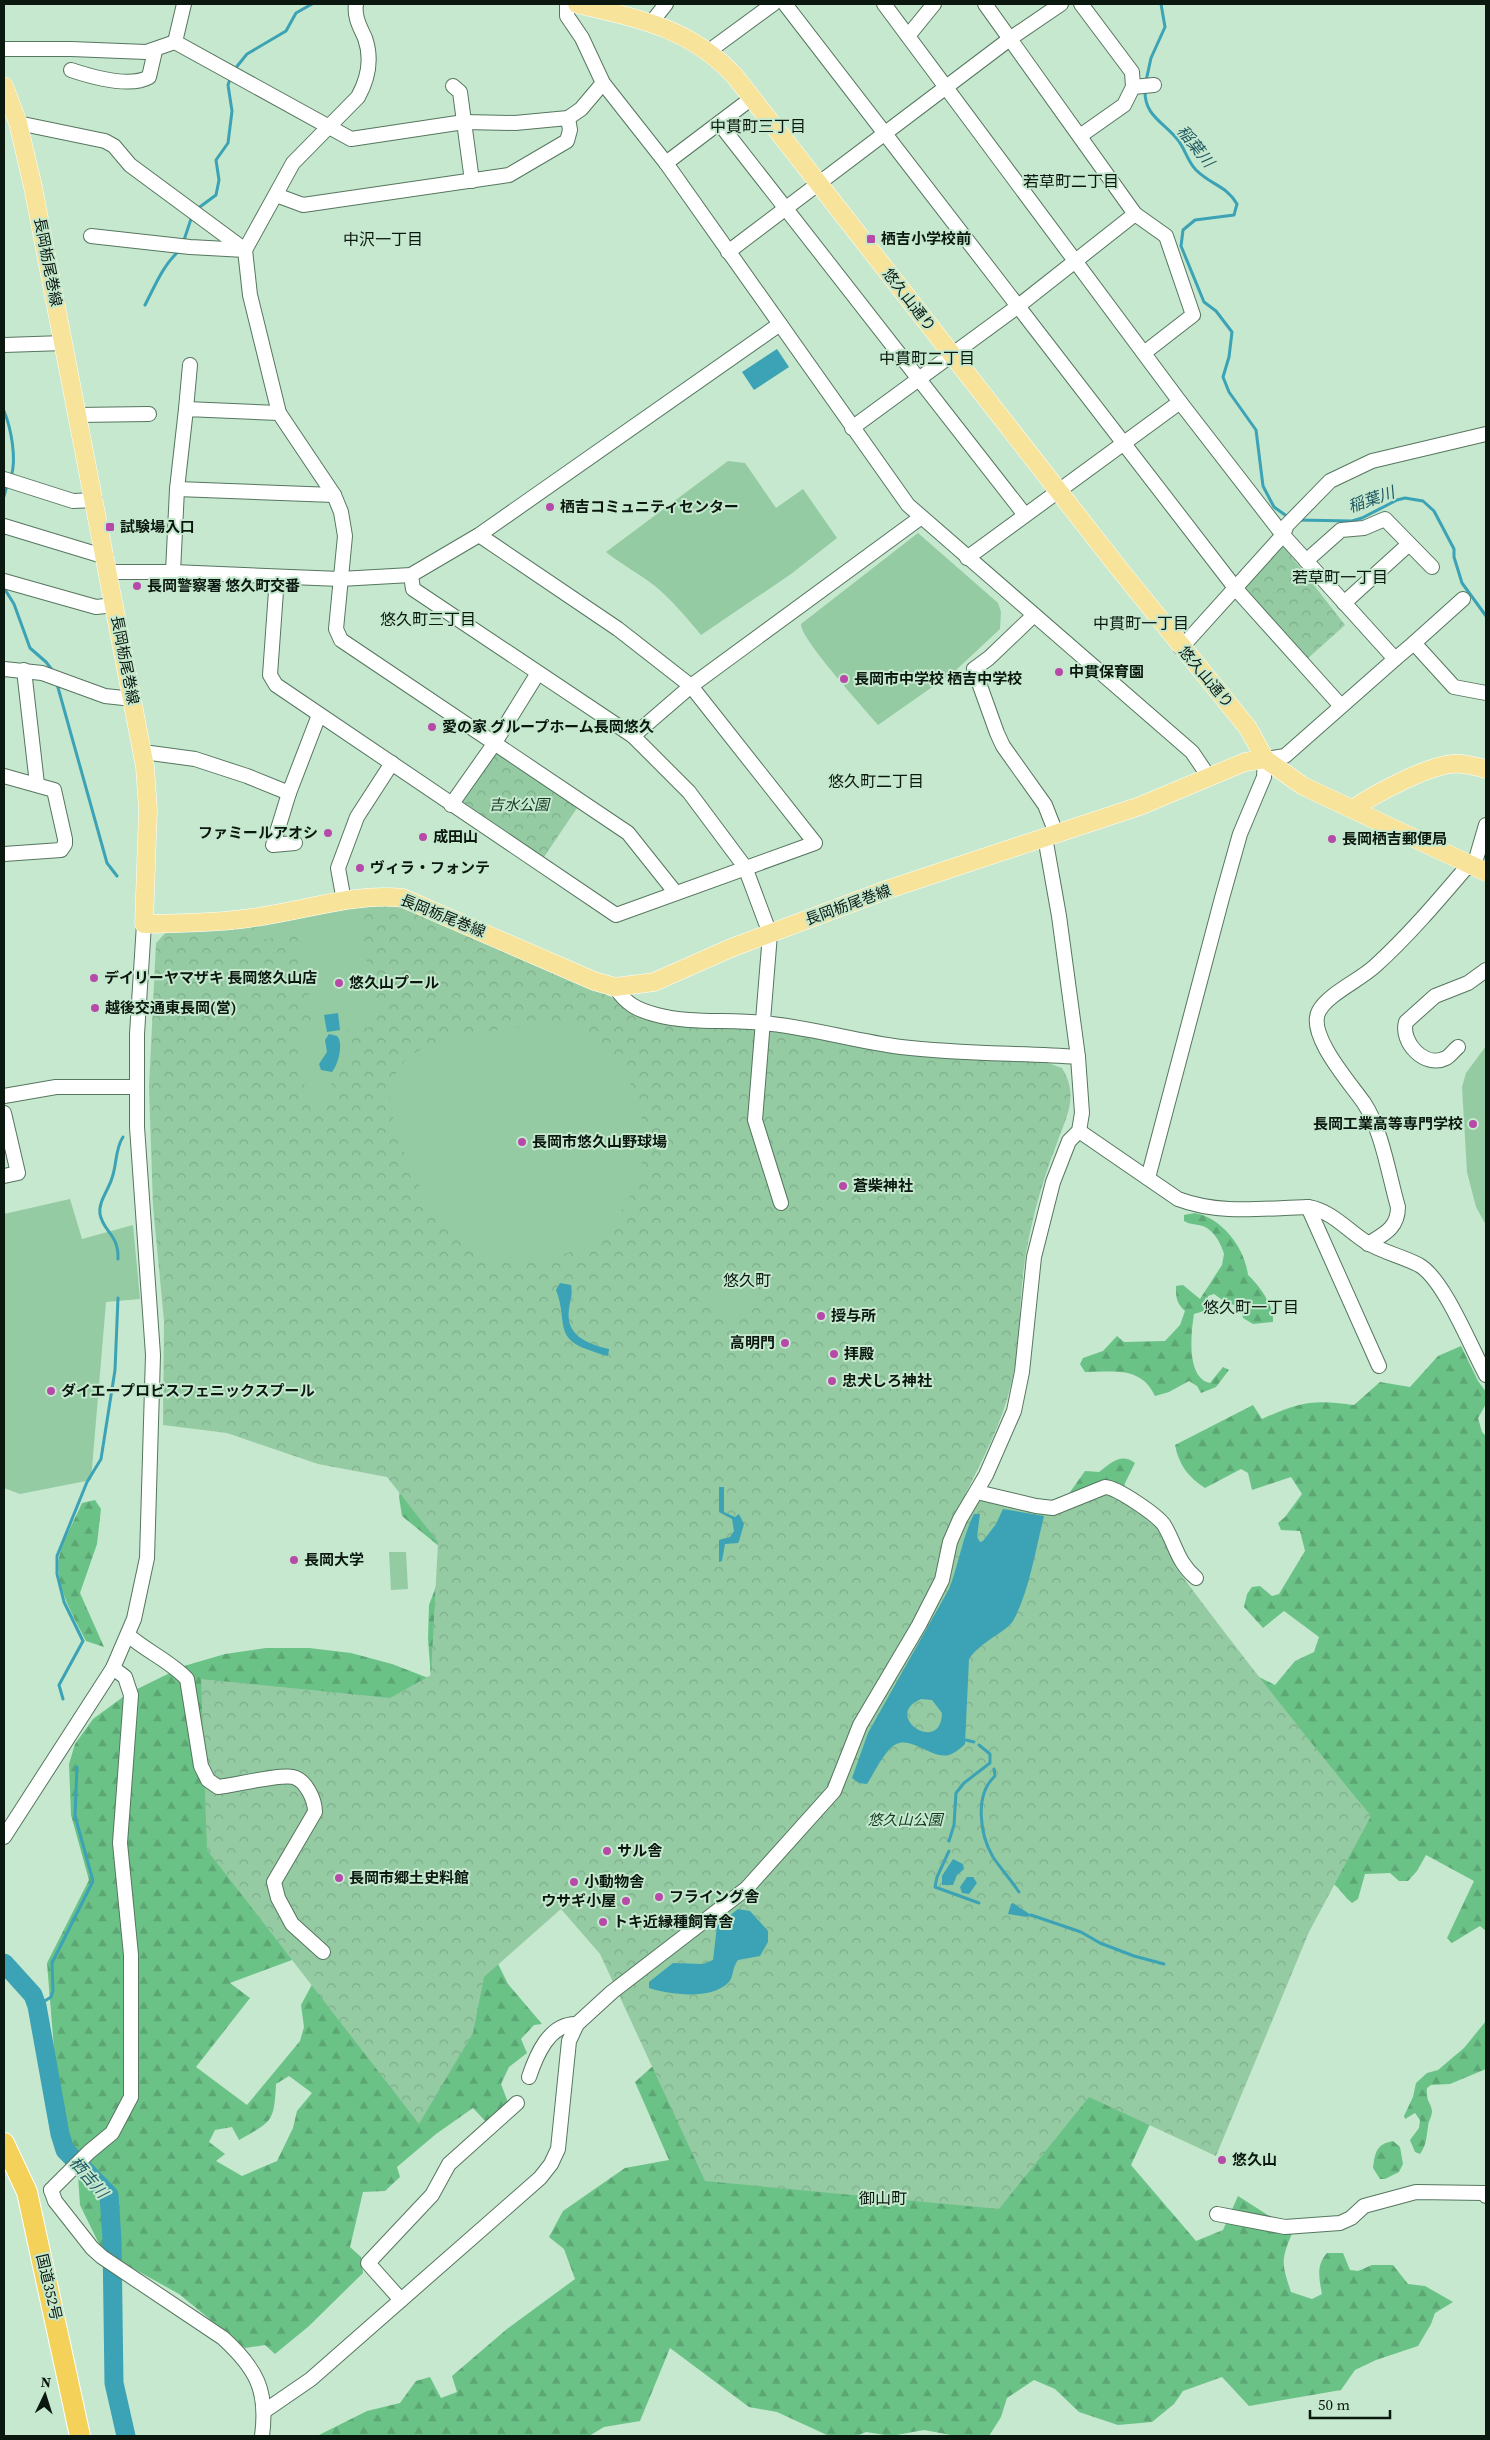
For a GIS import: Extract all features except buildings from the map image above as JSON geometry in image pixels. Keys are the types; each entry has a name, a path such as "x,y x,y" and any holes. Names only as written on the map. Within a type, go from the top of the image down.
{"highway":[{"name":"国道352号","path":"4,2142 27,2192 80,2436"}],"main road":[{"name":"悠久山通り","path":"577,4 614,8 651,24 668,28 709,51 734,75 1181,648 1248,728 1265,759"},
{"name":"長岡栃尾巻線","path":"4,86 18,123 33,187 95,500 142,752 148,810 144,924 261,917 344,901 387,896 403,898 594,981 615,987 654,982 770,934 889,889 1140,806 1245,762 1265,759"},
{"path":"1265,759 1303,786 1480,869"},
{"path":"1353,809 1367,799 1437,767 1463,764 1486,769"}],"street":[{"path":"175,42 184,4"},
{"path":"356,4 357,20 366,41 369,62 365,83 358,96 293,163 245,250 250,295 279,413 340,505 344,529 336,629 341,640 628,833 674,892"},
{"path":"567,4 567,16 582,38 603,83 666,163 908,505 920,518 1192,752 1209,776"},
{"path":"651,24 666,4"},
{"path":"709,51 773,4"},
{"path":"784,4 1236,589 1341,706"},
{"path":"884,4 1180,402 1285,530 1306,561 1395,659"},
{"path":"908,36 934,4"},
{"path":"985,4 1135,214 1166,236 1193,316 1144,354"},
{"path":"728,252 1011,38 1061,4"},
{"path":"1080,136 1124,105 1133,87 1132,72 1081,4"},
{"path":"4,49 155,51 175,42"},
{"path":"175,42 351,139 464,122 515,123 568,118 581,109 603,83"},
{"path":"71,70 96,78 141,81 149,76 155,51"},
{"path":"1133,87 1154,85"},
{"path":"453,86 460,92 472,181"},
{"path":"666,163 752,98"},
{"path":"276,195 303,205 509,175 564,144 567,141 570,130 568,118"},
{"path":"18,123 104,141 114,146 130,165 245,250"},
{"path":"719,123 1025,515"},
{"path":"852,428 917,378 1017,306 1135,214"},
{"path":"91,236 190,247 245,250"},
{"path":"4,526 107,565 173,572 277,577 340,579 411,575 479,535 780,324"},
{"path":"4,345 64,343"},
{"path":"173,572 176,489 190,365"},
{"path":"967,558 1180,402"},
{"path":"186,409 279,413"},
{"path":"77,415 149,414"},
{"path":"1181,648 1236,589 1298,515 1330,481 1372,461 1486,434"},
{"path":"4,479 72,501 95,500"},
{"path":"176,489 334,495"},
{"path":"633,736 691,686 920,518"},
{"path":"1306,561 1340,530 1364,528 1385,519 1432,567"},
{"path":"277,577 270,675 276,685 452,806 616,914 815,843 691,686 618,629 479,535"},
{"path":"1344,603 1409,544"},
{"path":"411,575 413,590 633,736 689,792 745,867 770,934 755,1120 781,1203"},
{"path":"4,581 96,607 114,605"},
{"path":"1148,1178 1222,898 1240,834 1264,777 1265,759 1285,756 1463,599"},
{"path":"266,2410 311,2379 524,2195 551,2164 558,2149 569,2041 577,2024 612,1992 747,1888 834,1791 860,1725 919,1625 942,1580 950,1542 960,1519 977,1492 1014,1411 1019,1392 1034,1257 1046,1204 1062,1156 1069,1141 1079,1131 1082,1113 1078,1057 1045,805 997,733 974,668 989,658 1034,615"},
{"path":"1414,643 1454,686 1486,693"},
{"path":"4,669 24,670 64,680 105,696 133,699"},
{"path":"24,670 37,784"},
{"path":"452,806 494,744 538,673"},
{"path":"295,843 273,845 289,793 319,715"},
{"path":"142,752 195,759 247,776 289,793"},
{"path":"344,901 338,868 357,817 392,764"},
{"path":"4,776 54,790 65,844 61,850 4,854"},
{"path":"1368,1244 1392,1229 1397,1221 1398,1208 1373,1121 1366,1105 1326,1050 1318,1033 1318,1012 1325,1004 1375,967 1422,919 1465,869 1480,869 1486,825"},
{"path":"4,1837 113,1668 128,1635 140,1598 147,1558 153,1417 151,1316 140,1187 137,1087 144,924"},
{"path":"1458,1047 1447,1058 1437,1061 1427,1060 1413,1048 1404,1028 1406,1022 1435,996 1468,983 1486,970"},
{"path":"615,987 623,1000 658,1015 762,1022 818,1030 907,1048 1078,1057"},
{"path":"4,1096 56,1087 137,1087"},
{"path":"4,1114 18,1173 4,1176"},
{"path":"1079,1131 1178,1199 1195,1206 1232,1210 1308,1207 1320,1209 1331,1215 1368,1244 1420,1266 1430,1274 1443,1292 1486,1375"},
{"path":"1308,1207 1379,1366"},
{"path":"977,1492 1036,1506 1053,1508 1105,1487 1111,1488 1121,1493 1163,1524 1183,1567 1196,1578"},
{"path":"128,1635 153,1655 177,1669 187,1679 202,1766 208,1780 218,1786 283,1777 295,1778 304,1785 315,1804 315,1812 274,1882 278,1898 292,1924 323,1952"},
{"path":"27,2192 51,2190 89,2152 112,2133 131,2097 131,1955 120,1842 131,1695 125,1677 113,1668"},
{"path":"529,2077 537,2051 552,2034 565,2026 577,2024"},
{"path":"401,2300 368,2263 432,2196 449,2164 517,2103"},
{"path":"51,2190 55,2201 92,2248 102,2257 129,2273 224,2338 239,2353 258,2381 266,2410 262,2436"},
{"path":"1217,2214 1285,2227 1331,2223 1351,2218 1364,2206 1416,2192 1485,2191"}],"green space":[{"path":"728,461 745,463 776,508 803,489 837,538 791,574 701,635 661,591 606,552"},
{"path":"918,533 998,603 1001,612 1000,629 955,671 878,725 821,658 803,632 801,624"},
{"path":"1284,547 1345,625 1306,660 1242,589 1277,548"},
{"name":"吉水公園","path":"495,749 579,805 542,860 458,805"},
{"name":"悠久山公園","path":"364,903 406,905 605,994 639,1013 1036,1059 1062,1068 1070,1088 1070,1105 1041,1191 1028,1242 1023,1275 1016,1358 1011,1385 997,1427 966,1493 1040,1510 1106,1493 1127,1502 1142,1512 1159,1528 1165,1538 1176,1567 1202,1603 1371,1816 1309,1932 1216,2156 1089,2097 999,2209 705,2181 600,1954 561,1909 484,1977 473,2033 419,2124 207,1850 201,1679 390,1698 431,1675 438,1542 387,1477 318,1464 227,1433 163,1425 164,1321 153,1206 149,1087 156,943 172,926"},
{"name":"悠久山プール","path":"358,905 377,1026 346,1031 349,1054 319,1105 306,1098 298,1031 314,1029 299,934 260,940 257,922"},
{"name":"長岡市悠久山野球場","path":"548,1025 583,1028 617,1060 630,1081 642,1121 644,1141 642,1162 637,1182 628,1201 615,1219 591,1243 577,1250 542,1258 492,1257 469,1249 456,1238 442,1222 416,1180 397,1133 392,1113 390,1095 393,1080 398,1070 408,1058 419,1050 435,1044 454,1038 496,1030"},
{"name":"長岡工業高等専門学校","path":"1486,1046 1486,1225 1476,1207 1467,1172 1462,1087 1466,1073"},
{"name":"ダイエープロビスフェニックスプール","path":"70,1199 82,1239 133,1225 140,1299 106,1302 91,1480 20,1494 4,1488 4,1214"},
{"path":"1195,1213 1214,1221 1223,1228 1237,1245 1246,1265 1248,1275 1269,1303 1273,1322 1253,1324 1243,1318 1239,1307 1226,1302 1214,1294 1208,1296 1204,1311 1194,1314 1191,1343 1194,1364 1197,1373 1202,1379 1210,1383 1223,1367 1229,1370 1216,1387 1201,1393 1197,1386 1189,1381 1169,1392 1155,1396 1149,1386 1134,1375 1116,1372 1085,1372 1080,1364 1083,1358 1103,1351 1117,1336 1124,1342 1165,1341 1180,1325 1185,1311 1177,1300 1176,1286 1183,1285 1200,1299 1222,1265 1224,1254 1214,1234 1207,1228 1184,1221 1184,1215"},
{"path":"733,1276 741,1279 747,1285 750,1297 747,1309 741,1315 725,1318 717,1315 711,1309 708,1293 711,1285 717,1279"},
{"path":"1461,1346 1478,1381 1486,1392 1486,1404 1478,1418 1482,1432 1486,1436 1486,1931 1480,1926 1452,1943 1447,1938 1474,1881 1426,1855 1417,1871 1408,1881 1399,1881 1390,1873 1365,1874 1358,1899 1352,1903 1329,1881 1056,1512 1085,1471 1099,1472 1120,1459 1130,1460 1135,1463 1125,1483 1122,1505 1247,1671 1275,1685 1295,1661 1314,1652 1319,1637 1284,1611 1263,1628 1244,1607 1247,1594 1252,1587 1260,1586 1272,1596 1279,1594 1305,1551 1300,1531 1281,1530 1278,1523 1285,1517 1302,1494 1291,1477 1252,1490 1248,1473 1241,1469 1205,1488 1185,1470 1175,1445 1253,1405 1262,1419 1306,1403 1327,1402 1354,1405 1380,1382 1410,1387 1438,1356"},
{"path":"440,1441 491,1950 508,1984 542,2024 534,2025 521,2039 527,2053 509,2067 501,2084 509,2105 487,2123 473,2108 436,2134 397,2167 400,2177 385,2191 363,2192 350,2247 361,2257 363,2273 309,2326 275,2354 265,2345 245,2348 179,2294 101,2248 80,2205 78,2176 54,2075 55,2061 47,1963 89,1880 71,1815 69,1764 75,1744 93,1719 127,1694 184,1666 225,1654 266,1648 309,1648 351,1653 392,1664 431,1679 428,1639 429,1605 445,1563 440,1547 402,1516 399,1497 400,1490","holes":["292,1960 323,1964 301,2005 304,2027 300,2041 247,2105 196,2067 250,1998 230,1983","289,2076 312,2093 297,2111 293,2128 277,2161 242,2176 216,2161 225,2154 209,2142 215,2130 232,2127 239,2140 265,2124 269,2120 274,2107 276,2084"]},
{"path":"95,1500 101,1509 97,1544 80,1593 104,1647 86,1641 62,1590 58,1568 63,1543 82,1503"},
{"path":"389,1552 406,1552 408,1589 391,1590"},
{"path":"829,1988 1151,2122 1131,2165 1196,2241 1223,2230 1238,2196 1293,2231 1284,2255 1285,2274 1291,2292 1312,2299 1322,2294 1319,2272 1321,2262 1327,2253 1343,2253 1350,2270 1358,2271 1372,2265 1393,2265 1408,2284 1425,2286 1453,2302 1435,2313 1418,2346 1376,2360 1355,2370 1341,2390 1249,2406 1222,2377 1183,2391 1174,2404 1152,2422 1118,2425 1079,2412 1055,2389 1034,2380 1007,2398 1001,2417 989,2436 956,2436 924,2430 891,2436 866,2432 857,2436 829,2436 777,2412 749,2407 670,2348 640,2421 604,2427 589,2436 317,2436 367,2411 400,2403 416,2381 430,2377 441,2398 457,2392 452,2376 507,2329 575,2279 564,2249 549,2237 563,2211 625,2168 669,2160 635,2082 655,2064"},
{"path":"1486,2021 1486,2069 1450,2084 1431,2085 1427,2088 1427,2097 1432,2113 1424,2147 1420,2154 1415,2152 1410,2140 1419,2128 1420,2120 1415,2113 1405,2119 1404,2116 1413,2097 1416,2083 1427,2073 1438,2070 1464,2048"},
{"path":"1393,2141 1400,2147 1403,2164 1399,2172 1385,2179 1380,2179 1373,2168 1377,2150 1383,2144"}],"water":[{"path":"777,349 789,367 754,390 742,372"},
{"path":"338,1013 340,1030 327,1032 324,1015"},
{"path":"329,1034 337,1036 340,1044 338,1059 332,1072 321,1070 319,1064 327,1052 325,1040"},
{"path":"560,1283 571,1285 570,1326 579,1337 609,1349 608,1356 578,1345 570,1340 566,1334 556,1290"},
{"path":"719,1487 724,1487 724,1512 735,1517 739,1514 744,1524 738,1543 725,1544 722,1561 719,1562 719,1540 730,1537 734,1531 732,1519 719,1512"},
{"path":"1003,1509 1044,1516 1028,1583 1013,1621 980,1647 969,1659 965,1744 949,1755 933,1753 910,1743 895,1745 882,1758 867,1784 859,1783 852,1778 868,1733 949,1589 966,1532 974,1514 980,1514 977,1537 980,1542 983,1541 996,1524","holes":["921,1699 932,1700 942,1713 939,1725 933,1731 924,1732 910,1722 907,1714 910,1706"]},
{"path":"953,1859 963,1864 964,1869 957,1875 953,1885 942,1885 942,1876"},
{"path":"967,1877 973,1877 977,1883 969,1894 962,1893 960,1887"},
{"path":"1013,1903 1031,1915 1027,1917 1008,1914"},
{"path":"738,1909 750,1911 768,1931 768,1942 760,1956 738,1960 729,1982 722,1988 712,1992 679,1994 649,1988 649,1982 673,1963 703,1964 713,1960 717,1926"}],"waterway":[{"path":"234,70 247,54 286,31 296,13 312,4"},
{"name":"稲葉川","path":"1146,81 1151,58 1165,27 1161,4"},
{"path":"197,209 216,195 219,180 216,160 228,143 232,111 228,85 231,76"},
{"name":"稲葉川","path":"1145,90 1151,112 1178,140 1193,167 1224,189 1237,204 1234,215 1195,220 1183,230 1181,246 1204,302 1216,311 1232,332 1229,357 1223,377 1229,392 1256,430 1263,486 1274,507 1288,517"},
{"path":"183,243 192,216"},
{"path":"145,305 164,269 179,251"},
{"path":"4,411 12,444 13,470 11,477"},
{"path":"4,496 7,485"},
{"name":"稲葉川","path":"1297,520 1352,521 1362,518 1397,500 1405,498 1423,501 1434,511 1454,549 1454,557 1462,583 1486,616"},
{"path":"4,588 14,604 30,648 53,671"},
{"path":"57,684 107,863 117,876"},
{"path":"118,1259 116,1244 104,1225 100,1209 102,1200 111,1182 120,1142 123,1137"},
{"path":"63,1699 59,1685 83,1641 64,1602 57,1574 57,1556 87,1482 101,1459 115,1370 118,1298"},
{"path":"966,1740 974,1742"},
{"path":"949,1841 954,1825 956,1793 964,1783 990,1763 990,1754 979,1745"},
{"path":"37,2006 51,1997 53,1991 52,1963 93,1881 75,1816 77,1767"},
{"path":"994,1769 995,1776 988,1784 984,1794 981,1815 982,1827 988,1848 993,1857 1019,1892"},
{"path":"949,1851 937,1877 935,1887 979,1903"},
{"path":"1031,1915 1081,1932 1100,1943 1134,1956 1164,1964"},
{"name":"栖吉川","path":"4,1963 33,1995 37,2006 60,2134 65,2150 109,2195 112,2240 114,2383 126,2436"}],"place":[{"name":"栖吉小学校前","path":"871,239"},
{"name":"栖吉コミュニティセンター","path":"550,507"},
{"name":"試験場入口","path":"110,527"},
{"name":"長岡警察署 悠久町交番","path":"137,586"},
{"name":"中貫保育園","path":"1059,672"},
{"name":"長岡市中学校 栖吉中学校","path":"844,679"},
{"name":"愛の家 グループホーム長岡悠久","path":"432,727"},
{"name":"ファミールアオシ","path":"328,833"},
{"name":"成田山","path":"423,837"},
{"name":"長岡栖吉郵便局","path":"1332,839"},
{"name":"ヴィラ・フォンテ","path":"360,868"},
{"name":"デイリーヤマザキ 長岡悠久山店","path":"94,978"},
{"name":"悠久山プール","path":"339,983"},
{"name":"越後交通東長岡(営)","path":"95,1008"},
{"name":"長岡工業高等専門学校","path":"1473,1124"},
{"name":"長岡市悠久山野球場","path":"522,1142"},
{"name":"蒼柴神社","path":"843,1186"},
{"name":"授与所","path":"821,1316"},
{"name":"高明門","path":"785,1343"},
{"name":"拝殿","path":"834,1354"},
{"name":"忠犬しろ神社","path":"832,1381"},
{"name":"ダイエープロビスフェニックスプール","path":"51,1391"},
{"name":"長岡大学","path":"294,1560"},
{"name":"サル舎","path":"607,1851"},
{"name":"長岡市郷土史料館","path":"339,1878"},
{"name":"小動物舎","path":"574,1882"},
{"name":"フライング舎","path":"659,1897"},
{"name":"ウサギ小屋","path":"626,1901"},
{"name":"トキ近縁種飼育舎","path":"603,1922"},
{"name":"悠久山","path":"1222,2160"}],"district":[{"name":"中貫町三丁目","path":"758,126"},
{"name":"若草町二丁目","path":"1071,181"},
{"name":"中沢一丁目","path":"383,239"},
{"name":"中貫町二丁目","path":"927,358"},
{"name":"若草町一丁目","path":"1340,577"},
{"name":"悠久町三丁目","path":"428,619"},
{"name":"中貫町一丁目","path":"1141,623"},
{"name":"悠久町二丁目","path":"876,781"},
{"name":"悠久町","path":"747,1280"},
{"name":"悠久町一丁目","path":"1251,1307"},
{"name":"御山町","path":"883,2198"}]}
